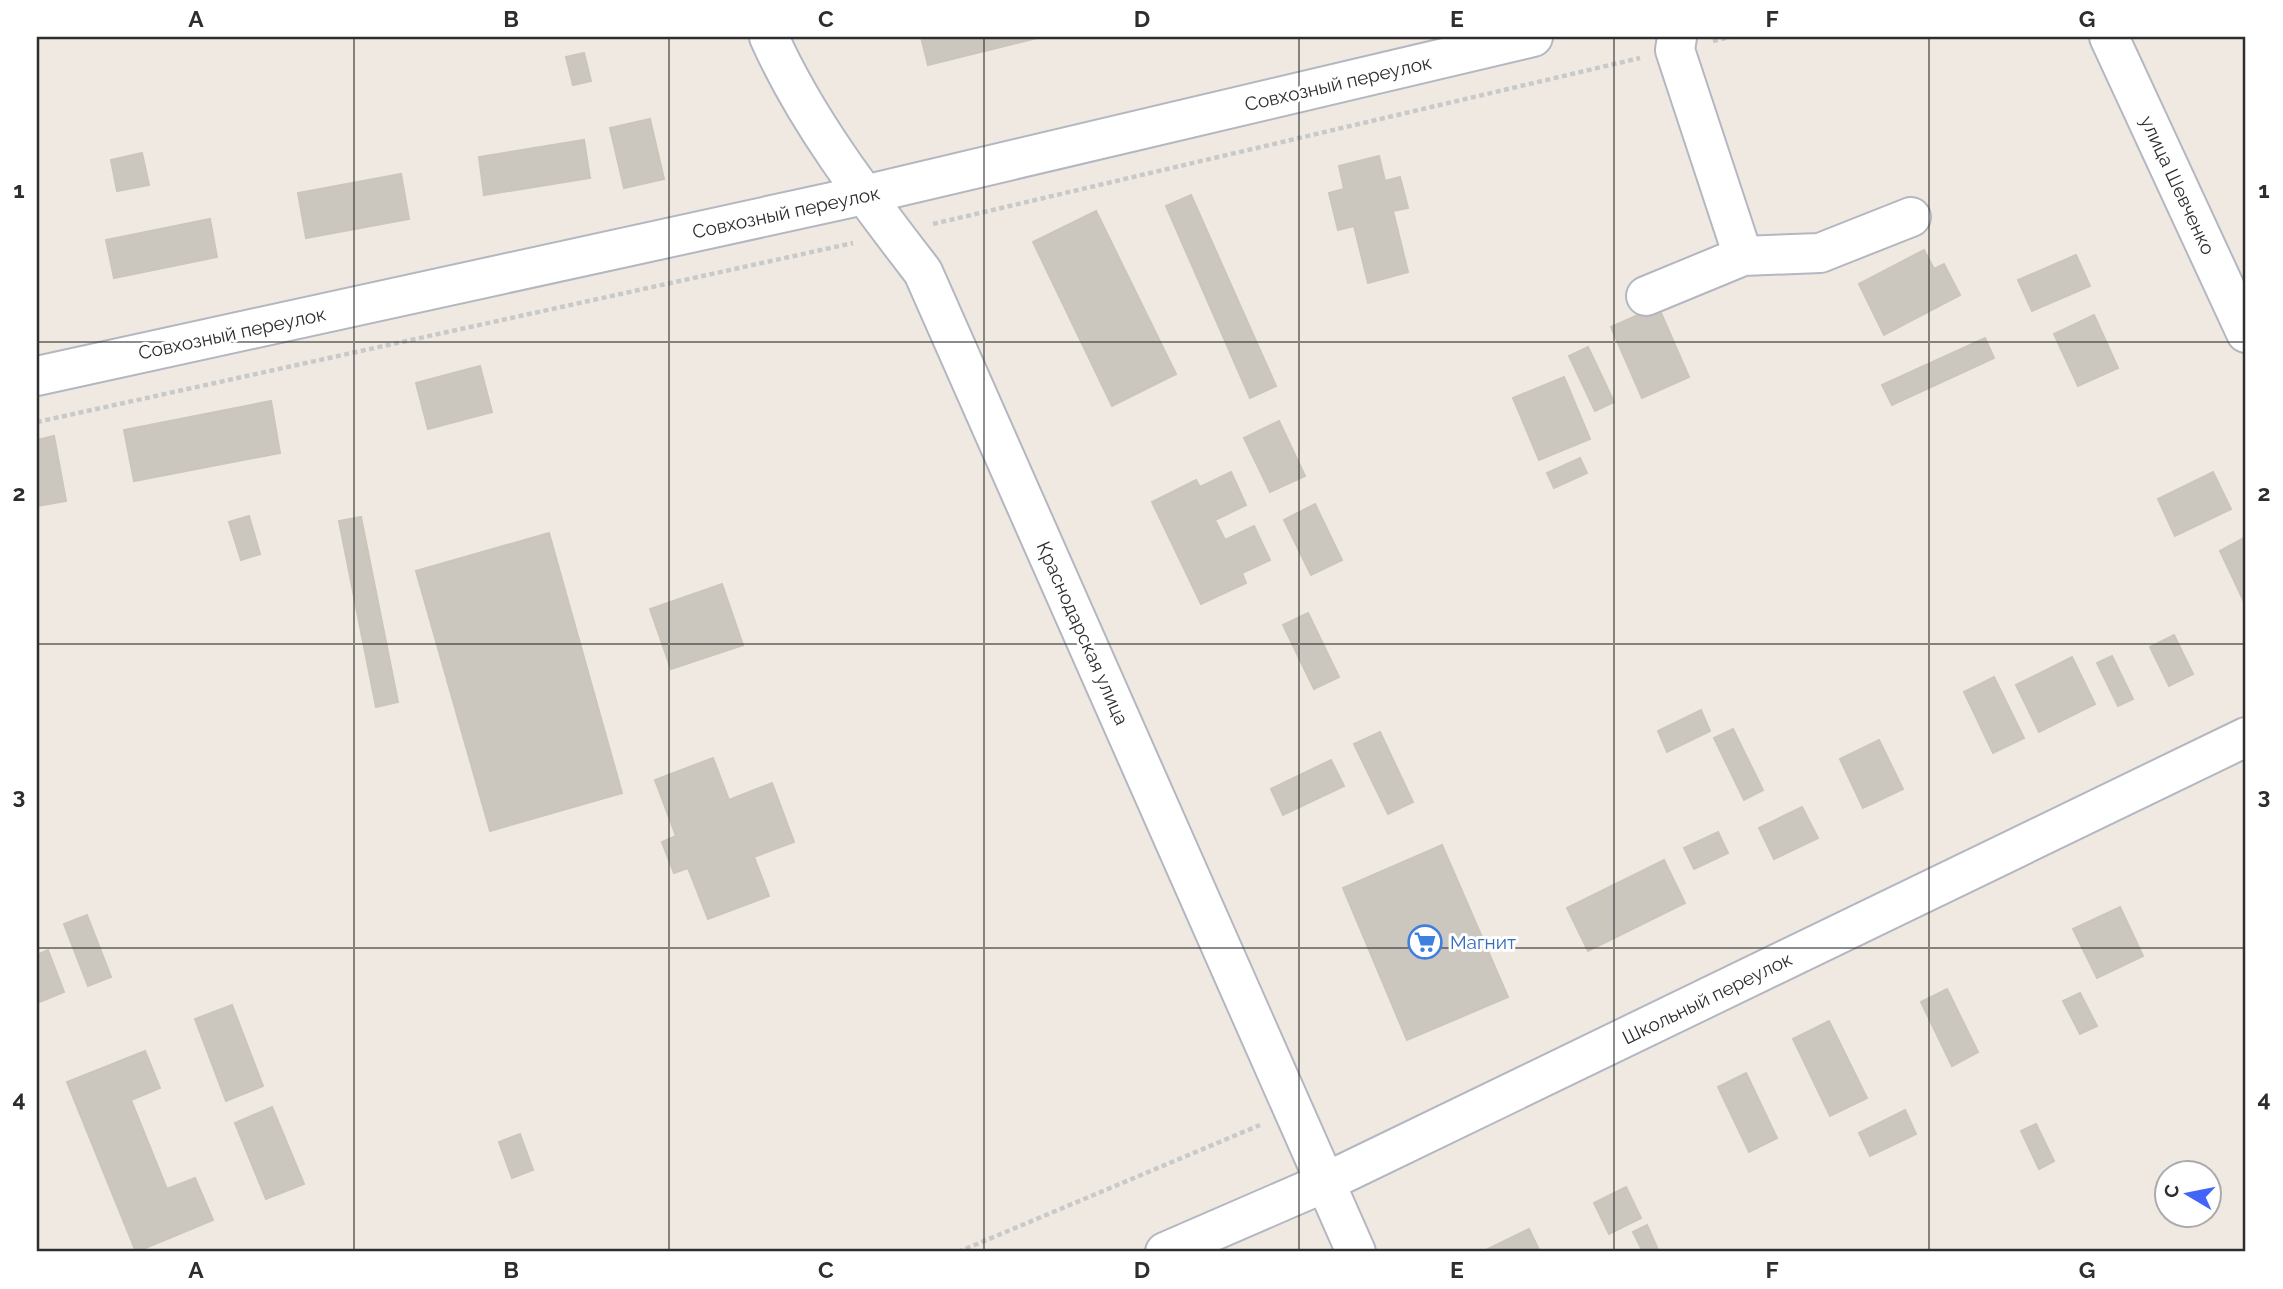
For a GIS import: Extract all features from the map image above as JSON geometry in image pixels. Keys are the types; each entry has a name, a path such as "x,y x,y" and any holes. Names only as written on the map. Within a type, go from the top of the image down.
{"street":[{"name":"Краснодарская улица","path":"769,37 786,74 864,195 923,272 1356,1252"},
{"name":"Совхозный переулок","path":"37,376 864,195 1533,37"},
{"path":"1677,37 1675,50 1743,256"},
{"name":"улица Шевченко","path":"2109,37 2230,267 2246,333"},
{"path":"1646,296 1743,256 1820,253 1912,217"},
{"name":"Школьный переулок","path":"1165,1252 1324,1182 2246,737"}],"path":[{"path":"958,1252 1293,1111"}],"building":[{"path":"921,37 1041,37 928,65"},
{"path":"584,53 591,81 573,85 566,57"},
{"path":"650,119 664,179 624,188 610,128"},
{"path":"584,140 590,178 484,195 479,157"},
{"path":"142,153 149,185 117,191 111,160"},
{"path":"1379,156 1385,181 1400,177 1408,208 1393,211 1408,272 1368,283 1354,226 1338,230 1329,193 1344,189 1339,166"},
{"path":"401,174 409,219 306,238 298,193"},
{"path":"1191,195 1276,386 1250,398 1166,206"},
{"path":"1096,211 1176,374 1112,406 1033,242"},
{"path":"210,219 217,257 114,278 106,240"},
{"path":"1924,250 1934,269 1944,264 1960,295 1884,335 1859,284"},
{"path":"2076,255 2090,286 2032,311 2018,280"},
{"path":"1658,306 1689,377 1642,398 1611,327"},
{"path":"2094,315 2118,368 2078,386 2054,334"},
{"path":"1985,338 1994,358 1892,405 1882,385"},
{"path":"1588,347 1614,402 1595,411 1569,356"},
{"path":"480,366 492,412 428,429 416,383"},
{"path":"1564,377 1590,439 1539,460 1513,398"},
{"path":"271,401 280,453 134,481 124,430"},
{"path":"1279,421 1305,476 1270,492 1244,438"},
{"path":"54,436 66,501 37,506 37,440"},
{"path":"1580,458 1587,473 1554,488 1547,473"},
{"path":"1231,472 1246,505 1215,520 1225,540 1254,526 1270,560 1242,573 1246,583 1201,604 1152,502 1196,480 1200,487"},
{"path":"2213,472 2231,509 2175,536 2158,499"},
{"path":"1315,504 1342,560 1311,575 1284,520"},
{"path":"249,516 260,554 241,560 229,522"},
{"path":"361,517 398,702 376,707 339,521"},
{"path":"549,533 622,793 490,831 416,571"},
{"path":"2246,537 2246,606 2220,551"},
{"path":"722,584 743,645 671,669 650,609"},
{"path":"1308,613 1339,677 1314,689 1283,625"},
{"path":"2174,635 2193,674 2169,686 2150,647"},
{"path":"2112,656 2133,699 2118,706 2097,663"},
{"path":"2072,657 2095,704 2039,732 2016,685"},
{"path":"1994,677 2024,738 1993,753 1964,692"},
{"path":"1701,710 1710,731 1667,752 1658,731"},
{"path":"1733,729 1763,790 1744,800 1714,738"},
{"path":"1380,732 1413,802 1388,814 1354,744"},
{"path":"1879,740 1903,789 1863,808 1840,759"},
{"path":"713,758 729,800 772,783 794,842 754,857 769,896 708,919 688,868 674,873 662,842 676,836 655,780"},
{"path":"1331,760 1344,786 1283,815 1271,789"},
{"path":"1802,807 1818,838 1774,859 1759,828"},
{"path":"1718,832 1728,853 1694,869 1684,848"},
{"name":"Магнит","path":"1442,845 1508,997 1407,1040 1343,888"},
{"path":"1664,860 1685,903 1588,951 1567,908"},
{"path":"2120,907 2143,956 2097,978 2073,929"},
{"path":"87,915 111,977 88,986 64,924"},
{"path":"48,950 64,992 37,1003 37,955"},
{"path":"1947,989 1978,1052 1952,1066 1921,1002"},
{"path":"2080,993 2097,1026 2080,1034 2063,1001"},
{"path":"232,1005 263,1086 226,1101 195,1019"},
{"path":"1829,1021 1867,1098 1830,1116 1793,1039"},
{"path":"145,1051 160,1088 131,1100 167,1189 195,1178 213,1220 136,1252 67,1082"},
{"path":"1746,1073 1777,1138 1749,1152 1718,1087"},
{"path":"272,1107 304,1184 266,1199 235,1123"},
{"path":"1905,1110 1916,1134 1870,1156 1859,1133"},
{"path":"2036,1124 2054,1161 2039,1169 2021,1131"},
{"path":"520,1134 533,1170 512,1178 499,1142"},
{"path":"1626,1187 1641,1218 1609,1234 1594,1203"},
{"path":"1647,1225 1659,1252 1643,1252 1633,1232"},
{"path":"1529,1229 1540,1252 1482,1252"}],"place":[{"name":"Магнит","path":"1425,942"}]}
